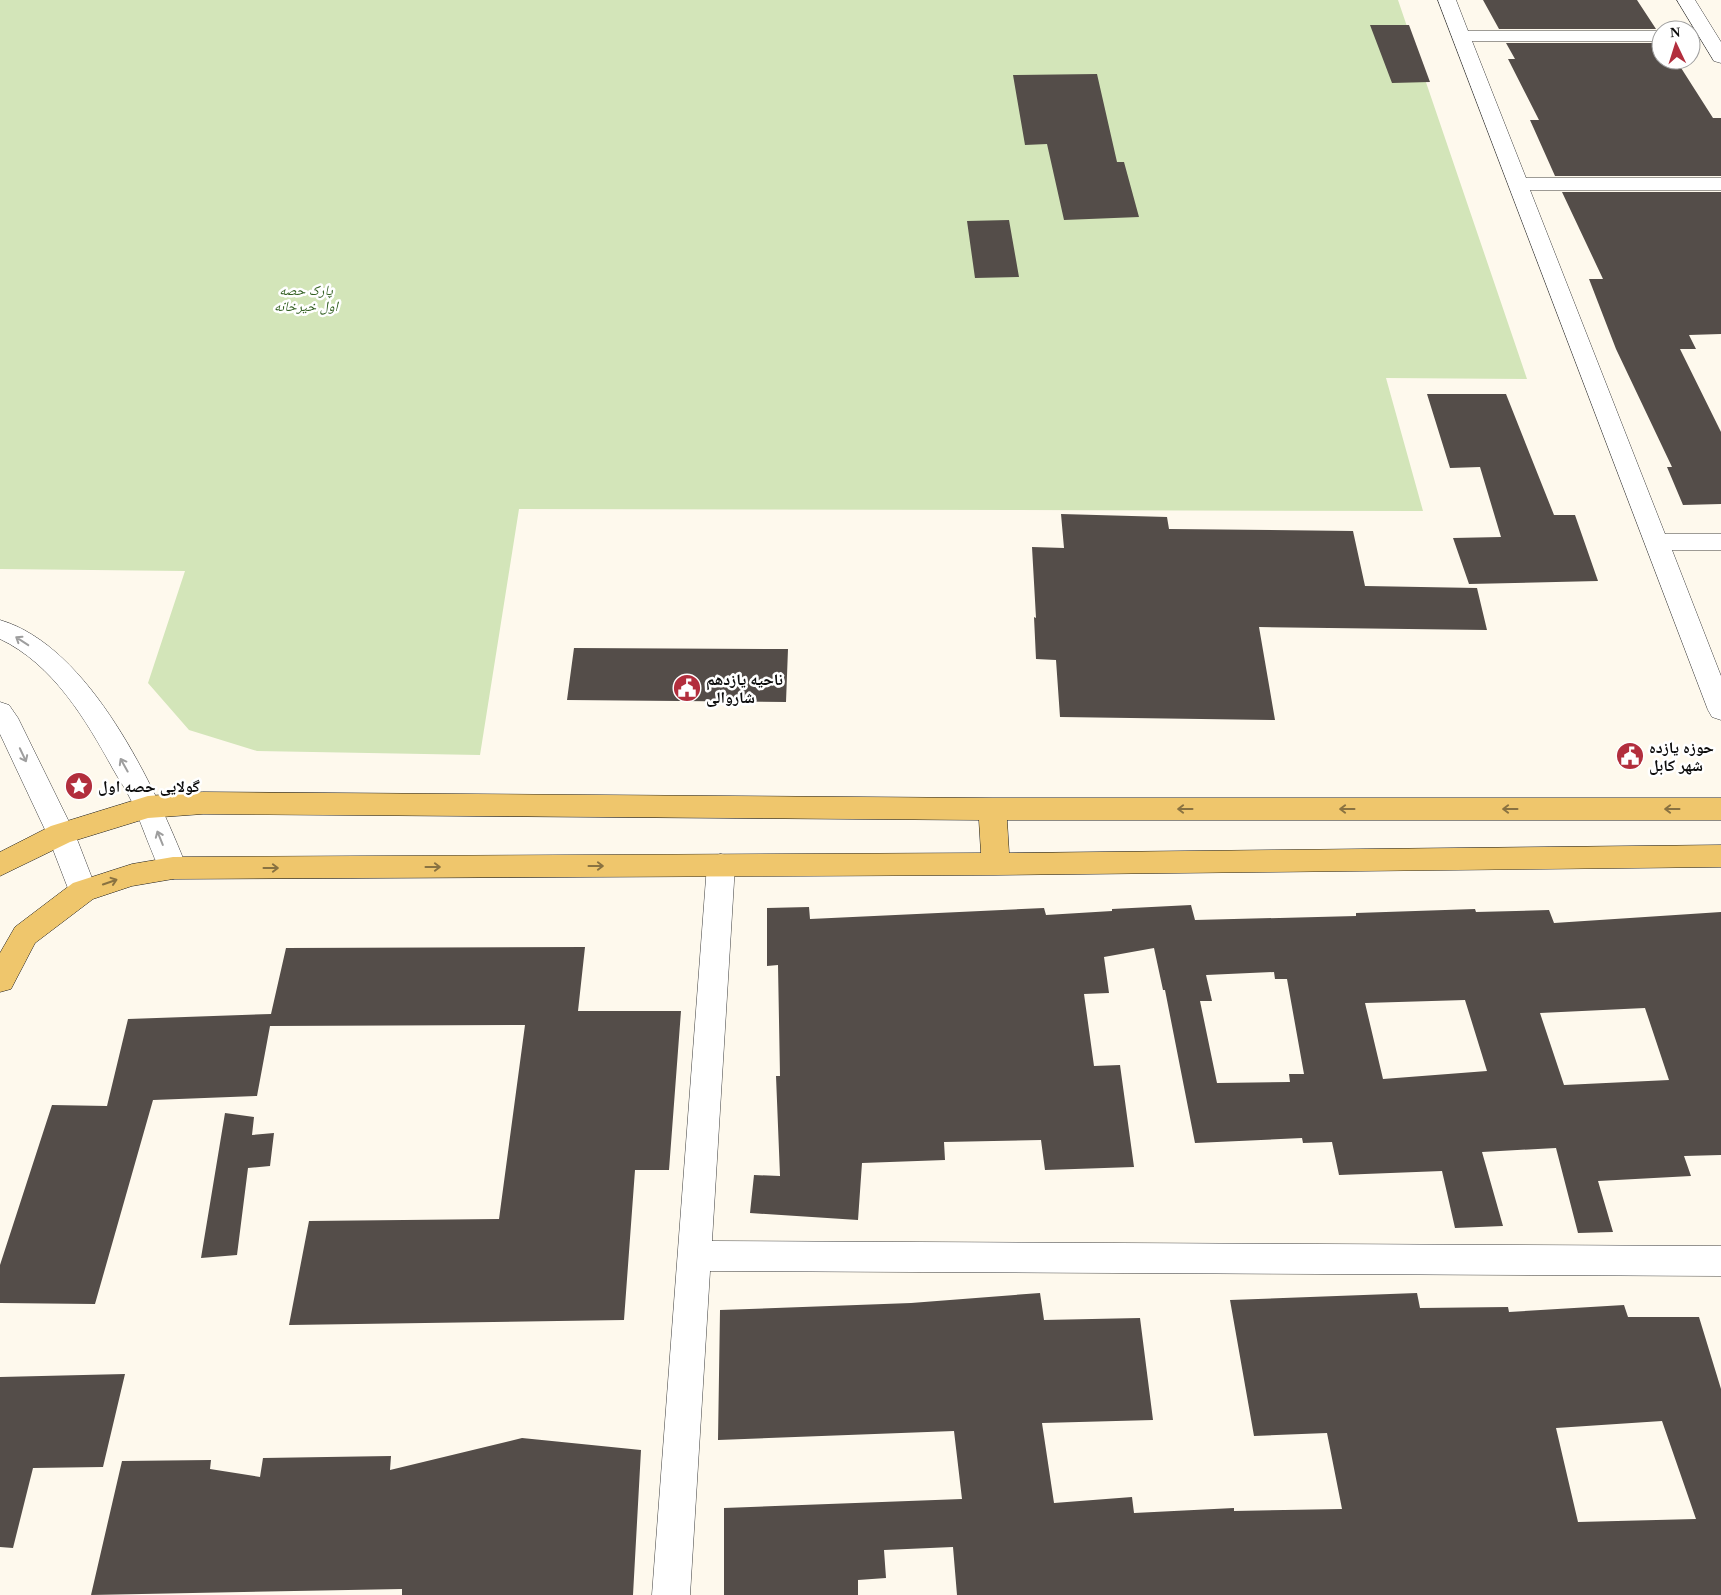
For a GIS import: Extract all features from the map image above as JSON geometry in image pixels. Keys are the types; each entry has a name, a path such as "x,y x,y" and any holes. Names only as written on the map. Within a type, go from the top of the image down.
{"main road":[{"path":"0,865 60,834 148,807 203,803 992,809 1721,809"},
{"path":"992,809 996,864"},
{"path":"0,980 25,934 83,892 132,875 173,868 996,864 1721,856"}],"street":[{"path":"1447,0 1721,710"},
{"path":"1686,0 1721,57"},
{"path":"1461,36 1651,36"},
{"path":"1519,184 1721,184"},
{"path":"1657,542 1721,542"},
{"path":"0,629 45,656 77,690 109,736 148,807 173,868"},
{"path":"0,712 9,725 60,834 83,892"},
{"path":"670,1595 721,865"},
{"path":"694,1256 1721,1261"}],"green space":[{"name":"پارک حصه اول خیرخانه","path":"0,0 1398,0 1527,379 1386,378 1423,511 519,509 480,755 257,751 189,730 148,683 185,571 0,569"}],"building":[{"path":"1483,0 1637,0 1651,21 1651,29 1499,29"},
{"path":"1370,25 1409,25 1430,82 1392,83"},
{"path":"1506,43 1651,43 1651,70 1682,70 1713,118 1721,118 1721,176 1555,176 1530,120 1539,120 1508,59 1515,59"},
{"path":"1097,74 1117,162 1124,162 1139,217 1064,220 1047,144 1025,145 1013,75"},
{"path":"1562,192 1721,192 1721,334 1689,335 1696,349 1680,349 1721,432 1721,504 1683,505 1667,467 1672,467 1616,349 1589,279 1603,279"},
{"path":"1009,220 1019,277 975,278 967,221"},
{"path":"1427,394 1506,394 1554,515 1575,515 1598,581 1469,584 1453,538 1501,537 1480,467 1450,468"},
{"path":"1061,514 1167,517 1169,529 1353,531 1365,586 1477,588 1487,630 1259,627 1275,720 1060,717 1056,660 1036,659 1032,547 1064,548"},
{"path":"574,648 788,649 786,702 567,700"},
{"path":"1191,905 1195,920 1356,916 1356,913 1475,909 1476,912 1549,910 1554,923 1721,912 1721,1155 1684,1156 1691,1176 1598,1181 1613,1232 1578,1233 1556,1148 1482,1152 1503,1226 1455,1228 1442,1171 1339,1175 1332,1142 1303,1143 1302,1138 1195,1143 1165,990 1163,990 1154,948 1104,957 1109,993 1084,994 1094,1066 1120,1065 1134,1167 1045,1170 1041,1140 944,1142 945,1160 862,1163 858,1220 750,1213 754,1175 780,1176 776,1076 780,1076 778,965 767,966 767,908 809,907 810,919 1044,908 1046,915 1112,911 1112,909","holes":["1274,972 1275,979 1287,979 1304,1074 1289,1074 1290,1082 1217,1083 1200,1001 1212,1001 1206,975","1465,1000 1487,1071 1383,1079 1365,1003","1645,1008 1669,1080 1564,1085 1540,1013"]},
{"path":"585,947 578,1011 681,1011 669,1170 635,1170 624,1320 289,1325 309,1221 499,1219 525,1025 270,1026 257,1096 153,1100 95,1304 0,1303 0,1265 52,1105 107,1106 128,1019 271,1014 286,948"},
{"path":"225,1113 254,1117 252,1135 274,1133 270,1166 248,1168 237,1255 201,1258"},
{"path":"1040,1293 1044,1320 1140,1318 1153,1420 1042,1423 1054,1503 1132,1497 1134,1513 1234,1508 1234,1511 1342,1509 1327,1433 1254,1436 1230,1300 1417,1293 1420,1308 1508,1307 1509,1312 1624,1305 1628,1317 1699,1317 1721,1389 1721,1595 957,1595 953,1547 884,1550 886,1578 858,1580 858,1595 724,1595 724,1508 962,1499 954,1431 718,1440 720,1310 911,1303","holes":["1662,1421 1696,1519 1578,1522 1556,1428"]},
{"path":"125,1374 103,1467 33,1468 13,1548 0,1547 0,1377"},
{"path":"522,1438 641,1450 633,1595 402,1595 402,1589 91,1595 122,1461 211,1460 210,1469 260,1477 263,1458 391,1456 390,1470"}],"place":[{"name":"ناحیه یازدهم شاروالی","path":"687,688"},
{"name":"حوزه یازده شهر کابل","path":"1630,756"},
{"name":"گولایی حصه اول","path":"79,786"}]}
